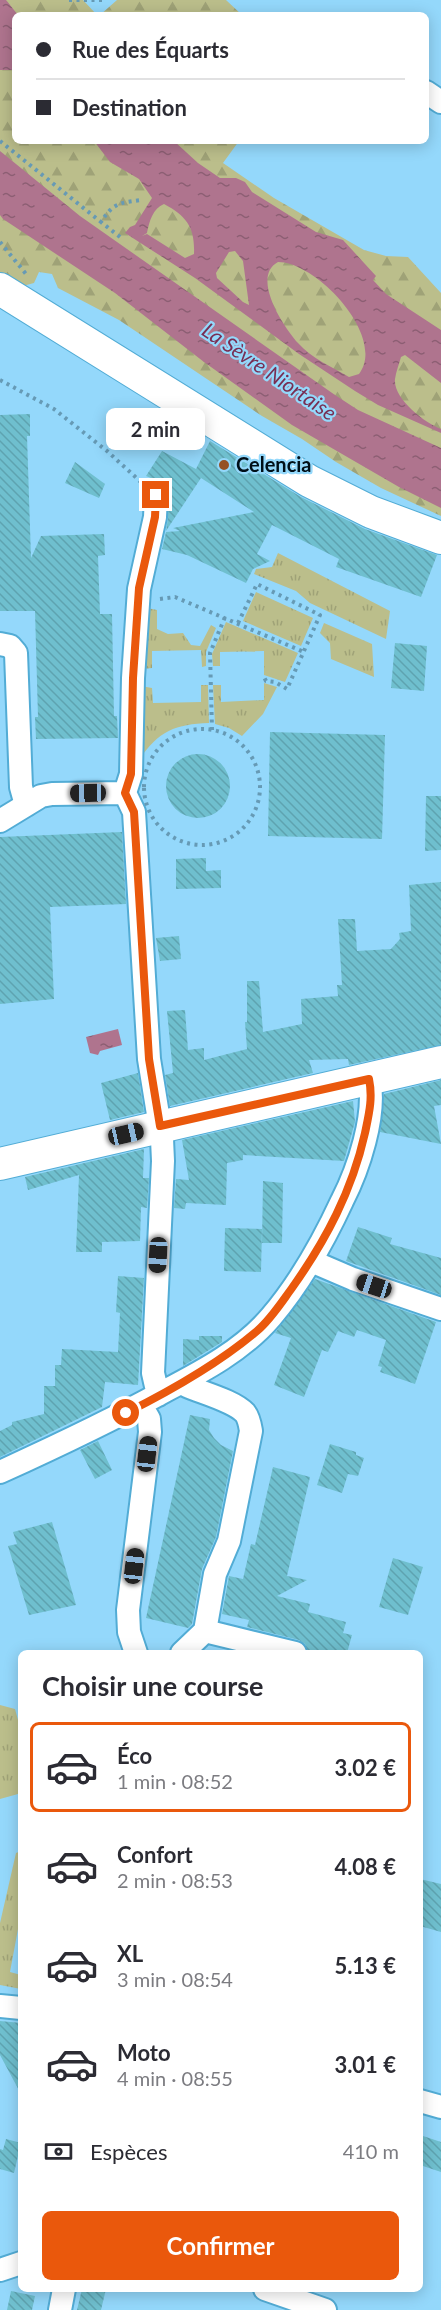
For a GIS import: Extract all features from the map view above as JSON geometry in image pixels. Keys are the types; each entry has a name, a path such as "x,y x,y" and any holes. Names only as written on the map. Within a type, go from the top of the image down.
{"street":[{"path":"0,289 309,481 371,512 441,538"},
{"path":"135,1650 129,1632 128,1610 150,1432 163,1161 149,1059 134,812 125,793 131,774 133,678 138,600 155,517 156,495"},
{"path":"0,644 10,646 16,653 21,787 26,805"},
{"path":"0,821 40,796 125,793"},
{"path":"0,1164 441,1062"},
{"path":"0,1472 183,1382 220,1360 259,1330 272,1316 310,1261 345,1197 358,1163 371,1103 369,1079"},
{"path":"310,1261 353,1280 441,1309"},
{"path":"183,1382 187,1386 234,1405 244,1412 249,1420 251,1431 229,1541 215,1574 205,1631 185,1650"},
{"path":"205,1631 283,1650"},
{"path":"0,2006 18,2008"},
{"path":"423,2102 441,2107"},
{"path":"0,2270 18,2265"},
{"path":"60,2310 63,2292"},
{"path":"274,2292 325,2310"}],"path":[{"path":"69,0 103,0"},
{"path":"0,141 120,237"},
{"path":"101,222 110,209 116,205 141,200"},
{"path":"0,380 54,409 107,451 156,495"},
{"path":"238,623 256,584 320,615 287,689 275,682 266,681 263,675"},
{"path":"138,600 175,597 304,652"},
{"path":"212,730 210,653 225,617"},
{"path":"190,730 212,730 228,735 249,753 260,777 260,796 253,816 235,836 223,842 196,846 172,838 155,822 145,801 144,778 152,756 169,739 190,730"}],"green space":[{"path":"0,0 83,0 94,12 12,12 12,144 237,144 223,163 274,198 364,250 386,256 408,257 441,293 441,516 381,488 262,416 119,320 58,288 52,274 39,272 34,283 19,287 0,276"},
{"path":"117,0 226,0 239,12 103,12"},
{"path":"278,553 390,611 386,639 310,603 296,591 254,574 256,569 272,567"},
{"path":"256,592 313,618 301,646 243,621"},
{"path":"147,608 157,610 157,629 168,634 183,633 191,645 200,646 211,625 216,628 206,652 206,666 202,667 201,650 152,651 152,668 143,669"},
{"path":"226,622 298,653 285,682 264,675 264,651 220,652 220,666 213,666 212,654"},
{"path":"324,623 372,644 374,677 331,659 330,643 320,633"},
{"path":"264,683 277,687 263,714 242,736 229,728 215,724 213,685 221,685 221,702 264,700"},
{"path":"201,685 208,685 209,723 187,725 169,731 153,742 139,760 141,686 152,688 153,703 201,702"},
{"path":"0,1705 15,1709 18,1720 18,1794 0,1799"},
{"path":"18,1852 18,1929 10,1972 18,1974 18,1988 0,1985 0,1923"}],"water":[{"path":"0,0 6,0 16,12 12,12 12,70 0,70"},
{"path":"96,144 177,144 198,163 220,178 236,178 245,182 252,192 316,232 343,240 376,276 373,280 386,294 441,330 441,383 405,355 401,357 395,379 396,387 404,402 419,416 441,429 441,433 378,405 355,391 299,354 195,278 125,233 135,225 152,198 139,179 110,162","holes":["164,204 179,213 188,224 193,237 194,254 185,258 147,234 142,236 147,233 150,220 160,206","235,251 243,261 249,305 217,278 216,273 229,252","278,262 294,265 311,274 344,304 356,322 364,341 365,359 359,374 349,377 315,358 285,327 273,303 267,279 270,269"]},
{"name":"La Sèvre Niortaise","path":"0,151 80,216 335,395 358,410 441,448 441,508 399,487 292,425 204,362 115,293 3,219 0,215"},
{"path":"118,1029 122,1045 100,1051 98,1055 90,1053 86,1037"}],"building":[{"path":"30,414 30,436 27,436 31,558 41,536 104,534 105,555 98,556 100,614 112,614 114,716 117,716 118,738 36,739 35,717 38,717 35,611 0,611 0,415"},
{"path":"210,441 301,497 365,529 437,555 421,597 336,567 339,559 272,525 257,554 270,561 253,569 246,583 187,555 162,549 166,532 180,531 173,528 254,512 201,478 166,531 168,489 163,483 146,476 162,451 196,469"},
{"path":"75,462 105,484 99,498 65,483"},
{"path":"395,643 427,646 424,691 391,688"},
{"path":"270,732 385,735 382,839 268,836"},
{"path":"192,754 204,754 221,763 228,774 230,786 228,798 221,809 204,818 192,818 180,813 171,804 166,792 166,780 171,768 180,759"},
{"path":"426,796 441,796 441,850 425,851"},
{"path":"122,832 126,904 50,907 54,999 0,1004 0,837"},
{"path":"206,858 206,871 221,870 221,888 176,889 176,859"},
{"path":"441,882 441,1045 349,1065 348,1059 309,1060 313,1073 170,1106 165,1075 173,1073 167,1011 185,1010 188,1050 204,1048 204,1060 247,1049 245,1022 247,1022 247,981 259,981 263,1032 302,1024 301,999 338,996 337,985 342,985 338,919 355,919 357,951 391,949 400,939 399,933 411,931 409,885"},
{"path":"179,936 181,959 160,961 156,938"},
{"path":"138,1073 144,1112 110,1120 101,1083"},
{"path":"441,1080 441,1105 434,1106 441,1144 380,1132 384,1094"},
{"path":"353,1101 355,1122 344,1161 243,1155 243,1160 227,1163 226,1205 186,1203 185,1209 174,1208 176,1179 189,1180 182,1140"},
{"path":"144,1149 143,1178 149,1178 147,1208 141,1207 140,1241 102,1242 102,1252 76,1252 79,1175 28,1190 25,1177"},
{"path":"263,1181 283,1183 282,1243 262,1243"},
{"path":"358,1227 392,1238 390,1244 441,1258 441,1295 346,1261"},
{"path":"225,1228 262,1229 261,1272 224,1271"},
{"path":"118,1276 144,1278 138,1385 105,1382 102,1407 0,1457 0,1431 12,1425 12,1422 44,1414 44,1386 55,1386 55,1365 61,1365 62,1349 118,1352 120,1313 116,1312"},
{"path":"315,1279 436,1322 415,1384 380,1372 382,1367 378,1366 386,1340 357,1330 354,1337 338,1331 328,1352 322,1350 304,1397 274,1385 291,1338 275,1333"},
{"path":"199,1336 222,1336 222,1342 183,1366 183,1339 199,1340"},
{"path":"190,1415 210,1419 209,1430 214,1438 221,1445 233,1451 216,1537 202,1569 192,1624 188,1628 146,1618"},
{"path":"98,1441 112,1470 95,1479 80,1450"},
{"path":"330,1444 356,1452 356,1455 364,1458 358,1476 348,1474 342,1493 317,1485"},
{"path":"273,1467 310,1477 287,1576 307,1580 277,1596 310,1604 308,1612 346,1622 343,1633 352,1635 348,1650 307,1650 305,1644 299,1640 247,1627 249,1620 222,1614 229,1576 243,1579 251,1544 255,1545"},
{"path":"52,1522 76,1605 29,1615 8,1546 17,1544 13,1532"},
{"path":"393,1558 423,1567 408,1615 379,1607"},
{"path":"423,1880 441,1884 441,1932 423,1927"},
{"path":"0,2021 18,2023 18,2088 0,2055"},
{"path":"423,2136 441,2142 441,2172 423,2166"},
{"path":"6,2139 18,2142 14,2173 0,2169 0,2149 3,2150"},
{"path":"11,2291 35,2296 32,2310 7,2310"},
{"path":"81,2292 105,2292 101,2310 77,2310"}],"place":[{"name":"Celencia","path":"224,465"}],"route":[{"path":"126,1413 211,1366 259,1330 272,1316 321,1244 352,1182 372,1096 369,1079 160,1126 149,1059 134,812 125,793 131,774 134,651 139,588 155,517 156,495"}]}
